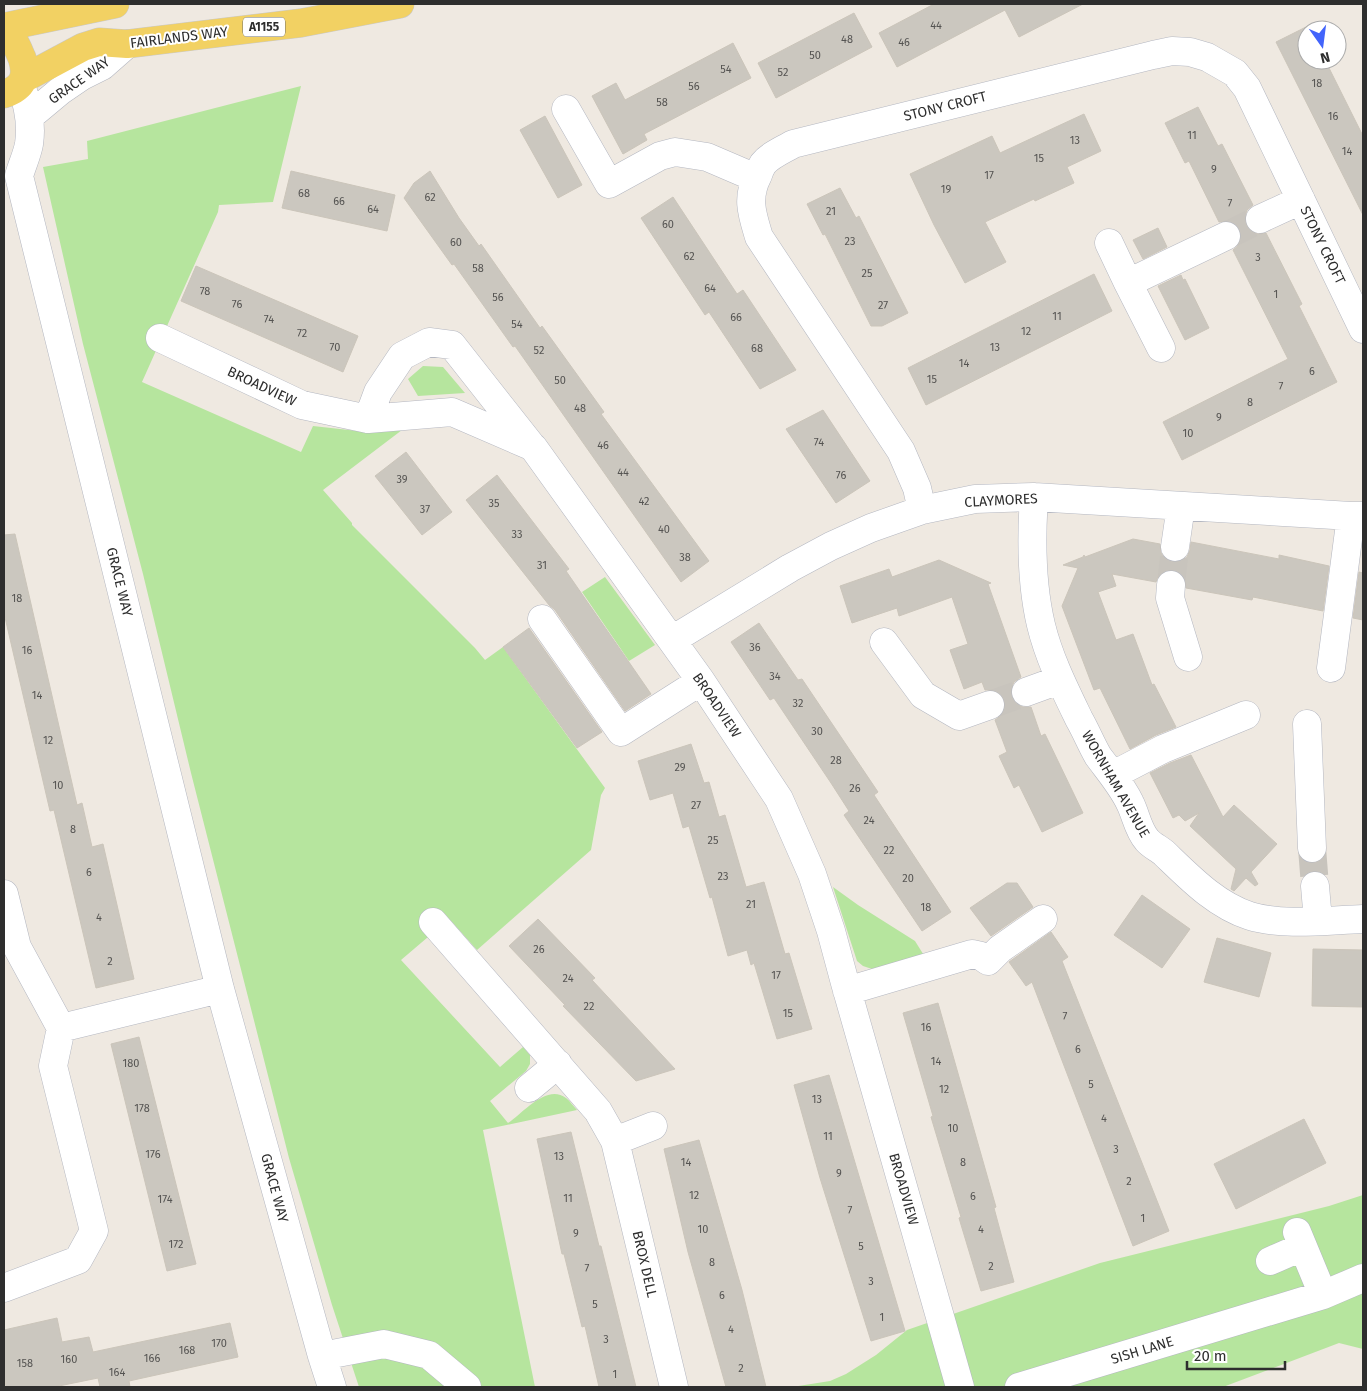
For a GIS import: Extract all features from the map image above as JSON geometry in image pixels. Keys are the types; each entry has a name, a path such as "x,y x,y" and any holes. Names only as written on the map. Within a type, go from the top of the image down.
{"main road":[{"path":"4,27 115,4"},
{"name":"FAIRLANDS WAY","path":"17,85 83,47 99,42 127,44 301,23 400,4"},
{"path":"4,33 15,43 24,64 17,85"}],"street":[{"name":"GRACE WAY","path":"30,116 60,90 102,66 127,44"},
{"name":"STONY CROFT","path":"922,510 917,488 901,451 759,237 751,211 751,192 756,178 763,164 793,144 1152,55 1172,51 1190,52 1207,57 1234,73 1247,88 1363,329"},
{"name":"GRACE WAY","path":"17,85 28,102 30,116 29,144 11,168 220,988 332,1387"},
{"path":"566,109 609,184 660,156 675,152 708,157 756,178"},
{"path":"1260,220 1301,200"},
{"path":"1128,283 1226,236"},
{"path":"1109,243 1161,348"},
{"name":"BROADVIEW","path":"160,338 302,405 368,419 452,412 533,447"},
{"name":"BROADVIEW","path":"368,419 378,392 402,356 429,342 452,345 533,447 672,640 778,799 812,874 831,931 960,1387"},
{"name":"CLAYMORES","path":"672,640 790,568 831,546 872,528 922,510 975,499 1034,497 1357,516"},
{"name":"WORNHAM AVENUE","path":"1034,497 1032,529 1033,580 1041,624 1052,662 1059,680 1098,755 1130,803 1138,825 1147,840 1163,852 1207,893 1250,915 1271,920 1318,921 1363,919"},
{"path":"1175,547 1181,506"},
{"path":"1331,668 1357,516"},
{"path":"1171,585 1170,598 1188,658"},
{"path":"542,619 621,732 701,681"},
{"path":"884,642 923,695 959,716 990,705"},
{"path":"1026,692 1059,680"},
{"path":"1113,775 1163,749 1246,715"},
{"path":"1306,724 1312,848"},
{"path":"1315,886 1318,921"},
{"path":"4,894 10,948 61,1028 53,1066 94,1231 78,1260 4,1288"},
{"path":"847,991 972,954 981,956 988,961 1000,949 1042,919"},
{"name":"BROX DELL","path":"433,922 598,1111 616,1141 674,1387"},
{"path":"61,1028 220,988"},
{"path":"529,1088 558,1064"},
{"path":"616,1141 653,1126"},
{"path":"1270,1261 1300,1239 1323,1295"},
{"name":"SISH LANE","path":"1019,1387 1323,1295 1363,1278"},
{"path":"322,1356 384,1344 429,1356 467,1387"}],"green space":[{"path":"301,86 273,202 219,205 218,212 142,382 301,452 313,426 367,432 402,430 323,490 352,525 485,660 503,647 605,788 601,795 591,850 477,950 444,913 423,931 428,937 401,960 500,1067 523,1047 530,1055 530,1064 526,1071 490,1101 508,1123 536,1101 551,1094 559,1094 566,1098 577,1110 483,1130 535,1387 359,1387 332,1305 289,1158 191,773 143,574 83,344 43,167 88,159 87,141"},
{"path":"423,366 443,367 465,393 418,396 408,379"},
{"path":"605,577 655,645 629,661 582,592"},
{"path":"833,887 915,941 925,957 872,969 863,966 857,961"},
{"path":"1363,1195 1363,1349 1339,1343 1223,1387 792,1387 830,1381 846,1374 876,1355 907,1330 1100,1263 1329,1206"}],"building":[{"path":"934,4 1083,4 1019,37 1005,10 897,67 879,33"},
{"path":"854,13 872,47 776,98 758,63"},
{"path":"1297,32 1297,70 1330,70 1363,136 1363,215 1276,42"},
{"path":"733,43 751,78 644,134 647,140 623,154 592,96 616,83 625,100"},
{"path":"1198,107 1218,146 1222,144 1253,205 1247,210 1245,217 1246,226 1258,234 1266,233 1302,304 1299,306 1337,382 1182,460 1163,422 1288,359 1233,250 1239,245 1241,238 1240,229 1235,223 1228,221 1219,222 1189,161 1185,163 1165,123"},
{"path":"1084,114 1101,151 1067,167 1074,183 985,222 1006,262 965,283 934,225 910,174 992,136 1000,153"},
{"path":"545,116 582,185 558,198 520,130"},
{"path":"291,171 395,195 387,231 282,208"},
{"path":"430,171 479,246 481,244 540,328 542,326 604,412 601,414 709,561 681,582 515,346 513,347 404,198 414,183"},
{"path":"840,188 856,218 859,216 908,313 882,326 871,326 825,234 823,235 807,204"},
{"path":"673,197 737,294 743,290 796,370 760,389 709,312 705,315 641,218"},
{"path":"1158,228 1167,247 1143,259 1133,240"},
{"path":"196,266 358,336 343,372 181,301"},
{"path":"1094,274 1112,311 926,405 908,368"},
{"path":"1181,275 1183,280 1185,279 1209,328 1185,340 1158,286"},
{"path":"823,410 870,481 836,503 786,429"},
{"path":"406,452 452,512 422,535 375,476"},
{"path":"497,475 569,569 566,571 651,694 625,711 555,610 549,605 466,500"},
{"path":"15,534 77,805 82,803 92,847 103,844 134,979 96,988 54,810 50,811 4,613 4,535"},
{"path":"1133,539 1160,544 1161,553 1166,560 1173,562 1181,561 1187,557 1191,542 1279,559 1279,555 1329,566 1323,611 1253,597 1252,600 1186,588 1185,578 1179,572 1173,570 1164,571 1158,576 1156,582 1112,574 1116,586 1098,592 1116,640 1133,634 1152,685 1154,684 1176,727 1130,749 1100,688 1094,690 1062,606 1078,568 1063,565 1084,555 1085,557"},
{"path":"939,560 991,583 988,584 1021,677 1014,682 1011,689 1012,698 1016,704 1023,707 1031,707 1041,736 1045,734 1083,813 1042,832 1019,785 1014,788 999,756 1007,752 995,720 1002,715 1005,708 1004,699 1000,693 993,690 985,690 982,682 964,689 950,650 968,644 952,597 899,616 897,608 852,623 840,586 889,569 892,577"},
{"path":"1359,572 1363,573 1363,620 1353,618"},
{"path":"759,623 798,680 802,679 878,792 874,795 951,912 922,931 844,815 849,811 831,783 774,698 770,700 731,642"},
{"path":"529,628 602,732 577,748 503,647"},
{"path":"691,744 704,783 709,782 719,817 725,815 746,887 764,882 785,954 789,953 812,1029 777,1039 754,963 751,965 747,950 728,956 712,897 710,898 689,826 683,828 673,793 650,800 638,761"},
{"path":"1191,755 1223,817 1234,805 1277,844 1251,872 1258,884 1255,886 1246,878 1234,891 1231,889 1236,869 1190,826 1199,813 1185,821 1179,815 1173,818 1150,773"},
{"path":"1007,883 1017,883 1033,907 991,936 970,908"},
{"path":"1142,895 1190,929 1162,968 1114,935"},
{"path":"538,919 595,978 592,980 675,1069 636,1081 563,1006 565,1005 509,946"},
{"path":"1051,932 1068,957 1062,961 1169,1231 1133,1246 1032,982 1026,986 1009,962"},
{"path":"1217,938 1271,953 1259,997 1204,982"},
{"path":"1313,949 1363,950 1363,1007 1312,1006"},
{"path":"938,1003 996,1207 994,1208 1014,1282 981,1291 903,1013"},
{"path":"139,1037 196,1264 167,1271 111,1044"},
{"path":"829,1075 905,1331 871,1341 820,1178 794,1085"},
{"path":"1304,1119 1326,1163 1236,1209 1214,1164"},
{"path":"571,1132 636,1387 599,1387 585,1326 582,1327 564,1254 562,1254 537,1139"},
{"path":"699,1140 742,1290 766,1387 726,1387 688,1252 664,1149"},
{"path":"57,1318 62,1342 89,1337 93,1352 230,1323 238,1357 129,1381 130,1387 100,1387 98,1378 54,1387 6,1387 4,1375 4,1330"}],"tunnel":[{"path":"1226,236 1260,219"},
{"path":"1171,585 1175,547"},
{"path":"990,705 1026,692"},
{"path":"1312,848 1315,886"}]}
